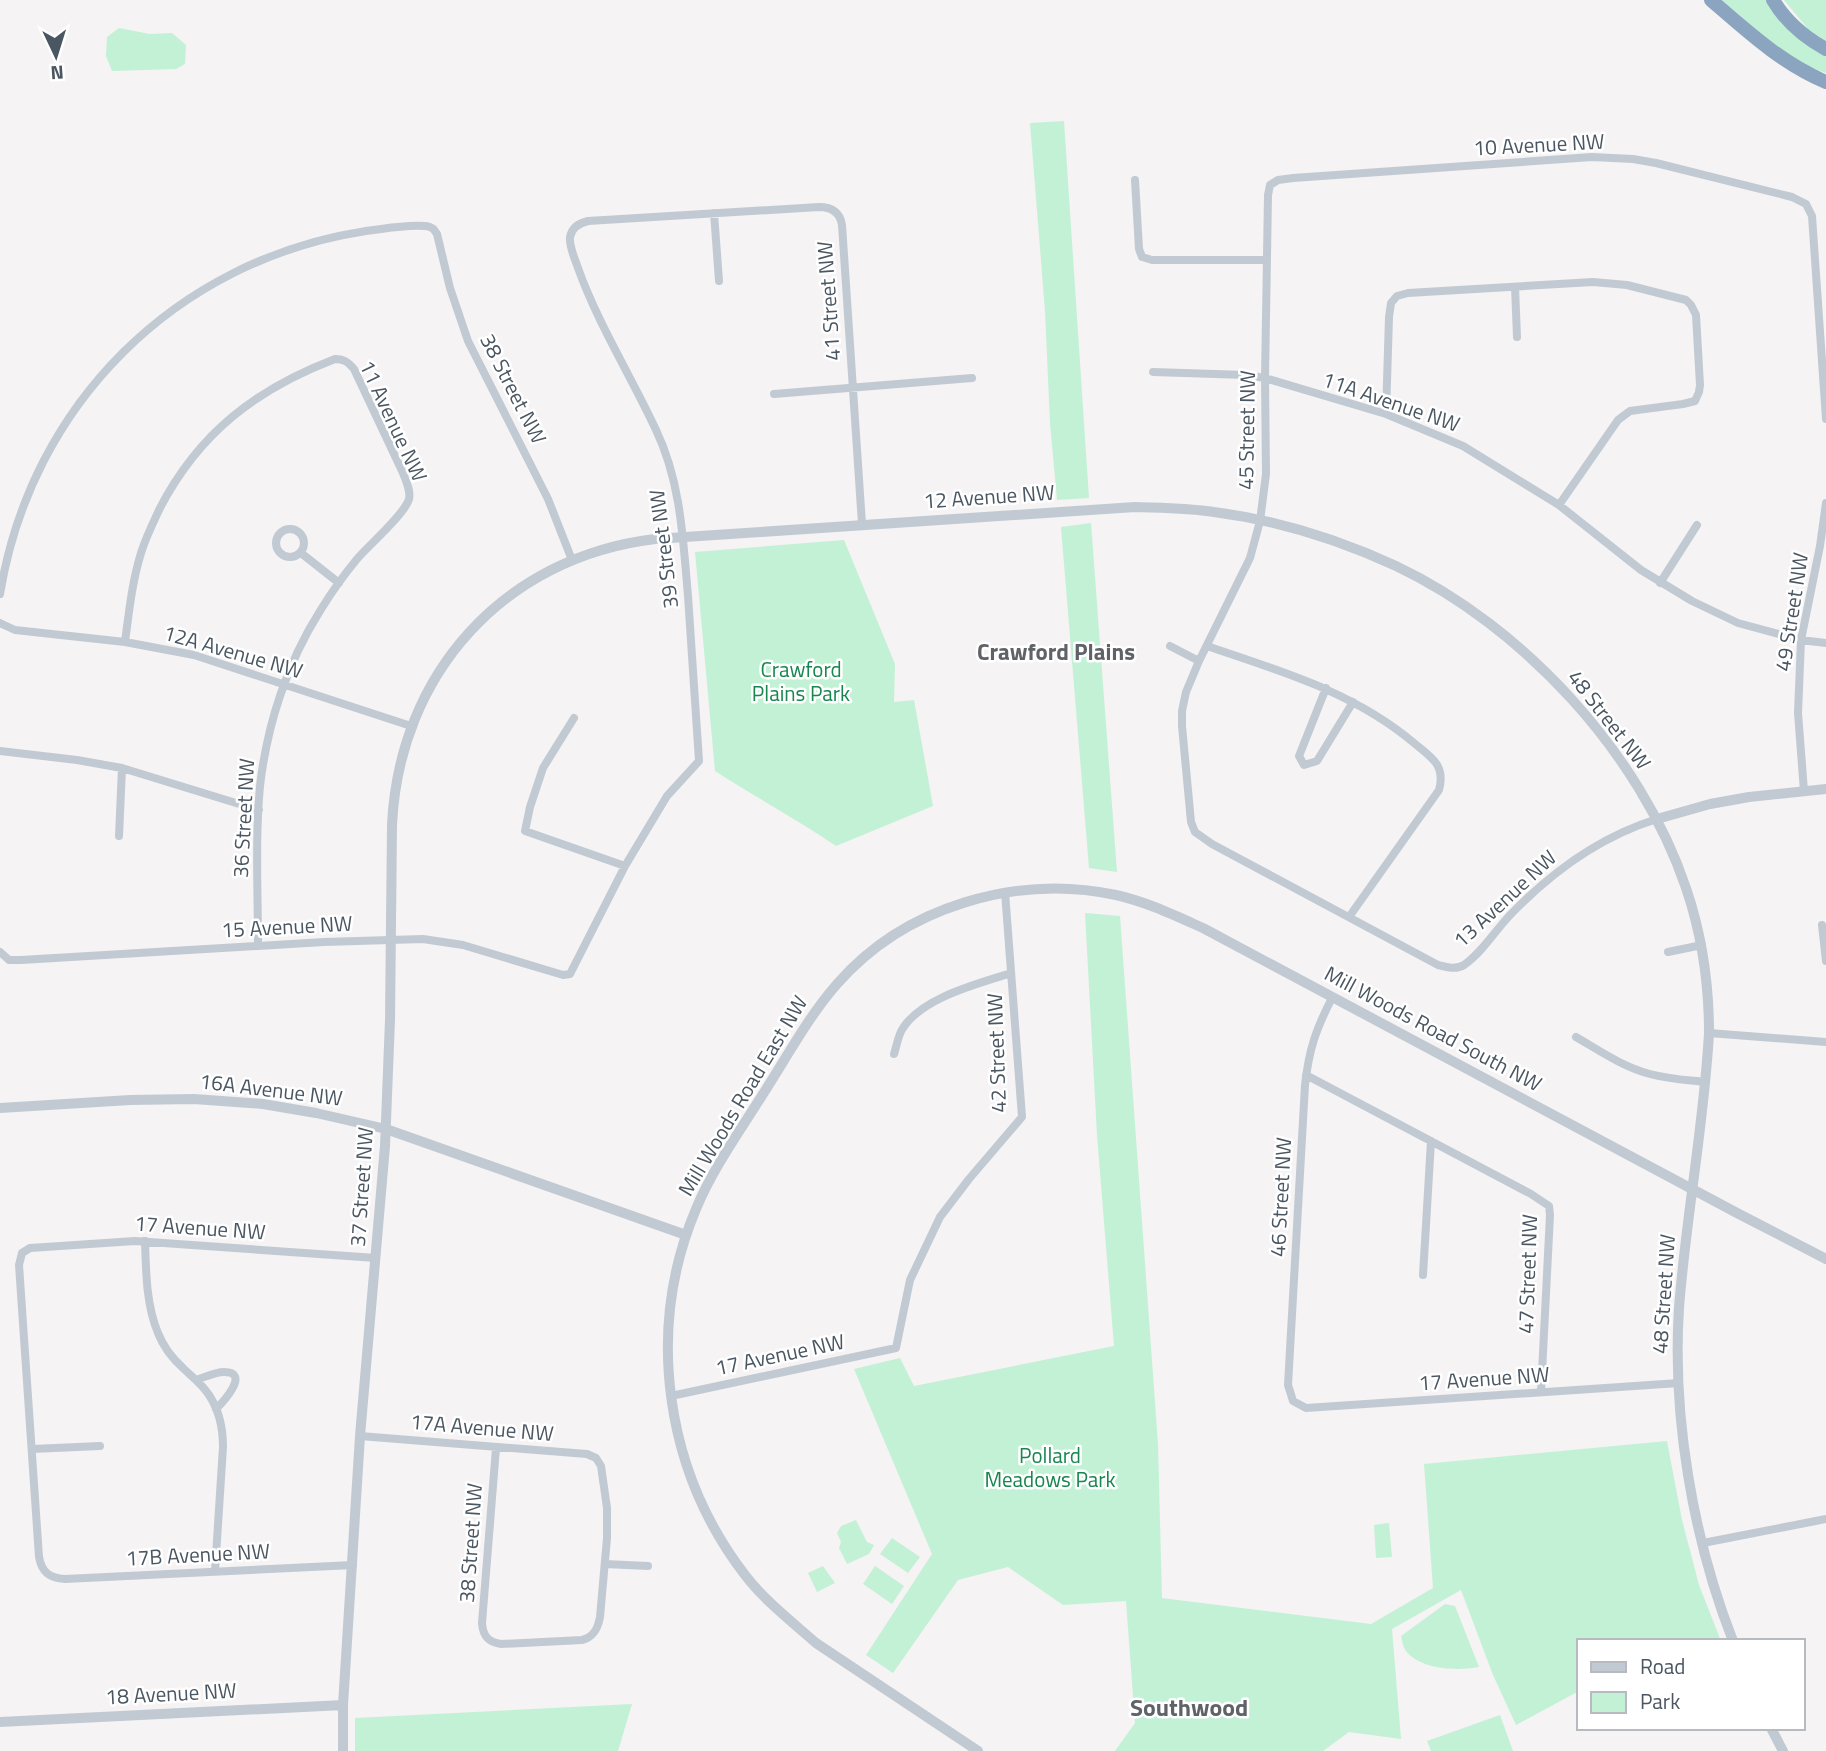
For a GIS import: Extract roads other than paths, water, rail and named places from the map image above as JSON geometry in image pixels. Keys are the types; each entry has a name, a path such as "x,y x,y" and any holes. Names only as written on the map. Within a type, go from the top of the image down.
{"highway":[{"path":"1711,0 1793,66 1826,82"},
{"path":"1773,0 1794,27 1826,49"}],"street":[{"name":"10 Avenue NW","path":"1270,185 1278,180 1293,178 1592,157 1656,163 1792,197 1806,204 1812,216 1825,392"},
{"path":"1135,180 1139,249 1142,257 1152,260 1268,260"},
{"name":"45 Street NW","path":"1193,827 1189,816 1182,711 1186,692 1199,661 1250,558 1260,521 1266,474 1265,378 1270,185"},
{"name":"41 Street NW","path":"714,213 819,206 837,212 841,220 862,524"},
{"path":"714,213 719,281"},
{"name":"39 Street NW","path":"567,975 625,866 667,796 699,761 676,489 664,449 583,282 570,242 571,233 574,227 589,221 714,213"},
{"name":"38 Street NW","path":"0,594 5,563 18,520 43,460 74,410 100,376 146,330 182,303 239,270 272,256 310,243 365,231 422,226 434,229 437,234 450,288 468,341 548,499 572,560"},
{"path":"1386,414 1389,317 1391,303 1397,296 1408,293 1593,282 1627,285 1686,300 1696,315 1700,385 1695,401 1625,413 1618,419 1559,505"},
{"path":"1515,287 1517,337"},
{"name":"11 Avenue NW","path":"125,642 134,579 145,540 165,498 188,462 217,429 261,394 335,359 349,362 403,473 409,499"},
{"name":"11A Avenue NW","path":"1153,372 1265,378 1386,414 1464,446 1559,505 1641,570 1692,601 1738,623 1801,640 1826,643"},
{"name":"41 Street NW","path":"774,394 972,378"},
{"path":"1825,392 1826,419"},
{"name":"36 Street NW","path":"258,946 259,810 265,753 285,684 300,645 338,583 401,512 409,499"},
{"name":"49 Street NW","path":"1804,791 1798,713 1801,640 1825,523 1826,503"},
{"name":"12 Avenue NW","path":"461,641 517,590 545,573 599,550 635,542 862,524 1135,507 1215,512 1260,521 1357,550 1397,567 1466,606 1518,646"},
{"path":"1660,583 1697,525"},
{"path":"301,553 338,583"},
{"name":"12A Avenue NW","path":"0,623 15,630 125,642 194,655 411,726"},
{"name":"37 Street NW","path":"343,1751 343,1705 360,1436 386,1129 393,801 411,726 438,672 461,641"},
{"path":"1170,646 1199,661"},
{"path":"1207,646 1326,688 1382,719 1434,760 1442,778 1439,790 1349,917"},
{"name":"48 Street NW","path":"1518,646 1542,667 1595,725 1657,819 1685,885 1702,946 1708,989 1709,1033 1679,1309 1679,1382 1688,1471 1712,1578 1732,1639"},
{"path":"1326,688 1299,756 1304,765 1317,761 1353,702"},
{"path":"574,718 543,768 524,831 625,866"},
{"path":"0,751 122,768 259,810"},
{"path":"119,836 122,768"},
{"name":"13 Avenue NW","path":"1193,827 1199,836 1212,844 1438,965 1451,968 1461,967 1475,955 1513,912 1565,867 1618,835 1657,819 1741,798 1826,789"},
{"name":"Mill Woods Road South NW","path":"1005,892 1075,889 1107,894 1147,904 1203,928 1826,1259"},
{"name":"42 Street NW","path":"896,1348 910,1280 940,1217 968,1179 1022,1117 1005,892"},
{"name":"Mill Woods Road East NW","path":"978,1751 816,1643 745,1575 713,1529 690,1479 676,1428 671,1396 668,1316 674,1278 700,1199 811,1018 837,983 874,949 913,925 960,904 1005,892"},
{"path":"1822,925 1826,961"},
{"name":"15 Avenue NW","path":"2,955 9,960 21,960 423,939 450,942 567,975"},
{"path":"1668,952 1702,946"},
{"name":"42 Street NW","path":"894,1054 901,1030 909,1020 937,999 1012,973"},
{"name":"46 Street NW","path":"1293,1401 1288,1385 1306,1075 1313,1039 1332,998"},
{"path":"1709,1033 1826,1042"},
{"path":"1576,1037 1641,1072 1705,1082"},
{"path":"1306,1075 1431,1141 1423,1275"},
{"name":"16A Avenue NW","path":"0,1108 159,1099 217,1100 303,1110 386,1129 686,1235"},
{"name":"47 Street NW","path":"1431,1141 1549,1206 1541,1392"},
{"path":"145,1241 149,1295 158,1333 174,1358 209,1395 222,1432 215,1571"},
{"name":"17 Avenue NW","path":"32,1449 19,1265 25,1251 35,1247 145,1241 376,1258"},
{"name":"17 Avenue NW","path":"671,1396 896,1348"},
{"path":"196,1380 223,1372 232,1374 235,1381 233,1389 216,1409"},
{"name":"17 Avenue NW","path":"1293,1401 1306,1408 1679,1382"},
{"name":"17A Avenue NW","path":"360,1436 592,1455 599,1462 603,1475 607,1508 605,1564"},
{"path":"32,1449 100,1447"},
{"name":"38 Street NW","path":"496,1448 482,1623 488,1639 501,1644 582,1640 593,1635 600,1617 605,1564"},
{"name":"17B Avenue NW","path":"32,1449 39,1557 46,1574 54,1578 353,1565"},
{"path":"1703,1543 1826,1519"},
{"path":"605,1564 648,1566"},
{"name":"18 Avenue NW","path":"0,1722 343,1705"},
{"path":"1773,1730 1783,1751"}],"district":[{"name":"Crawford Plains","path":"1056,652"},
{"name":"Southwood","path":"1189,1708"}],"park label":[{"name":"Crawford Plains Park","path":"801,682"},
{"name":"Pollard Meadows Park","path":"1050,1468"}]}
